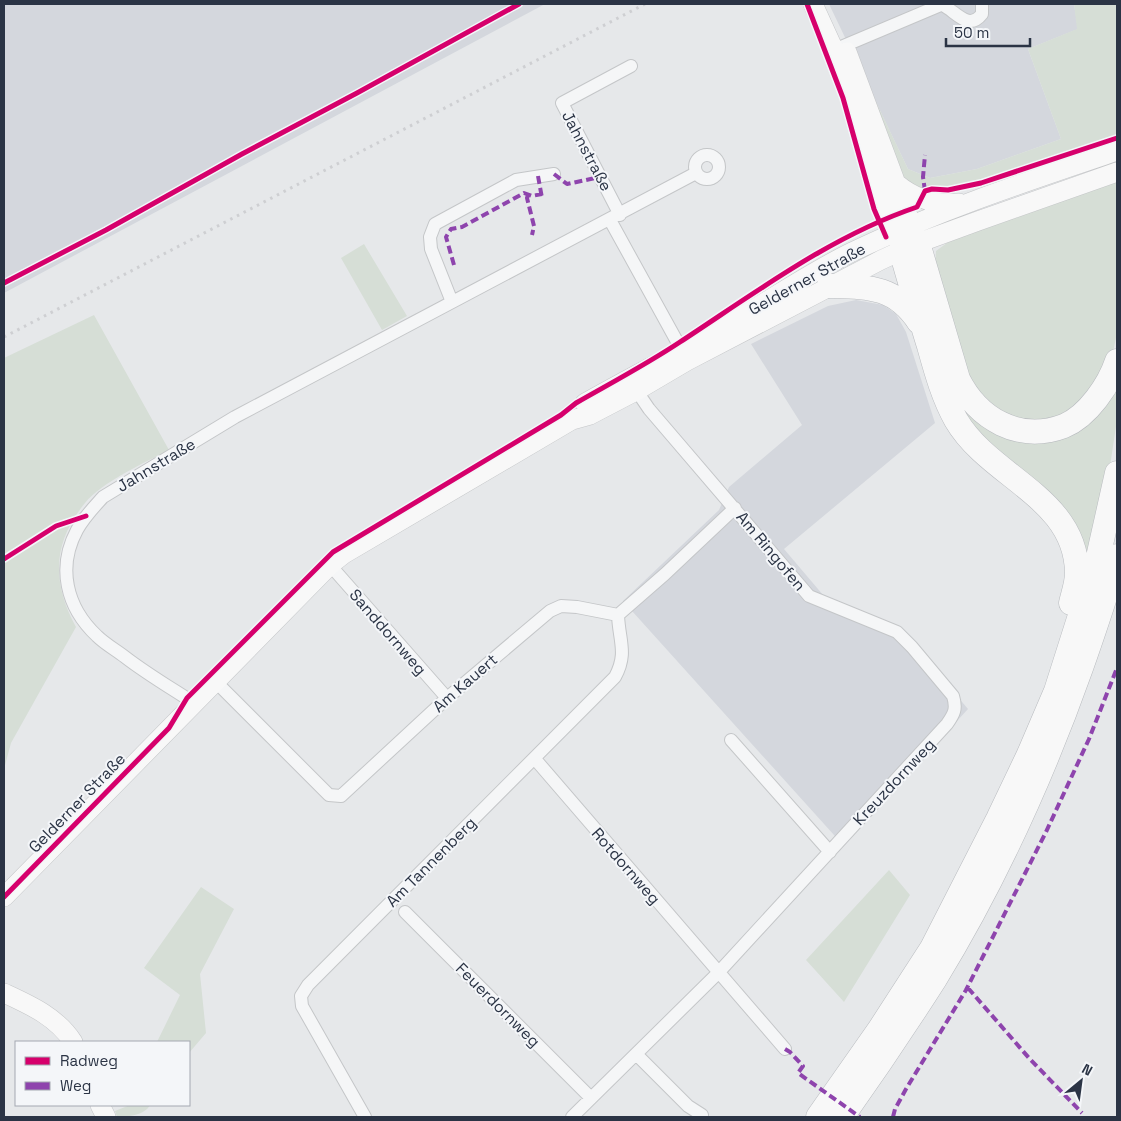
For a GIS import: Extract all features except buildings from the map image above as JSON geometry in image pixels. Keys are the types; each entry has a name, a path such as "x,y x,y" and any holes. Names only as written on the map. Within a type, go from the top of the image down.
{"highway":[{"path":"907,238 924,329 942,389 956,420 967,437 985,456 1038,496 1070,536 1077,575 1056,691"},
{"path":"907,238 958,379 965,392 991,420 1021,430 1042,430 1064,426 1082,414 1100,395 1113,374 1117,362"},
{"path":"829,286 864,288 890,294 900,300 924,329"},
{"path":"818,1117 880,1030 932,948 998,819 1056,691 1097,562 1117,473"},
{"path":"842,1117 887,1053 936,977 982,895 1011,838 1059,730 1108,592 1117,556"}],"main road":[{"path":"813,4 839,47 898,184 907,238"},
{"path":"824,4 907,238"},
{"name":"Gelderner Straße","path":"4,897 330,565 344,554 572,420 590,414 632,384 685,356 745,332 829,286 907,238 971,202 1117,151"},
{"name":"Gelderner Straße","path":"685,356 735,320 819,269 907,238 1117,172"},
{"path":"898,184 905,191 920,199 946,204 971,202"},
{"path":"4,993 47,1015 66,1032 72,1041"}],"street":[{"path":"839,47 942,4 964,20 976,20 982,14 982,4"},
{"name":"Jahnstraße","path":"631,66 562,103 615,217 685,356"},
{"name":"Jahnstraße","path":"194,703 150,676 97,636 79,614 70,598 65,567 70,545 78,529 103,497 235,418 696,173"},
{"path":"452,302 431,249 430,237 435,224 516,180 554,174"},
{"name":"Am Ringofen","path":"632,384 649,409 809,596 897,632 953,696 956,705 955,712"},
{"path":"618,615 665,574 734,508"},
{"name":"Sanddornweg","path":"330,565 447,698"},
{"name":"Am Kauert","path":"216,682 329,795 341,796 447,698 550,611 561,606 618,615"},
{"name":"Am Tannenberg","path":"365,1117 302,1006 301,996 308,985 615,678 622,665 623,654 618,615"},
{"name":"Kreuzdornweg","path":"572,1117 718,973 947,724 955,712"},
{"path":"731,740 830,852"},
{"name":"Rotdornweg","path":"534,758 718,973"},
{"name":"Feuerdornweg","path":"405,912 591,1098"},
{"path":"718,973 785,1049"},
{"path":"636,1054 688,1106 702,1115"}],"shaded area":[{"path":"4,4 545,4 4,293"},
{"path":"829,4 1074,4 1078,29 1028,49 1061,139 977,169 930,178 908,169"},
{"path":"1074,4 1117,4 1117,135 987,179 946,189 928,186 922,189 901,179 856,60 908,169 930,178 977,169 1061,139 1028,49 1077,29"},
{"path":"1117,179 1117,333 1112,357 1093,389 1059,419 1029,423 1007,419 968,384 935,267 936,251 959,234"},
{"path":"364,244 407,316 382,330 341,258"},
{"path":"856,300 883,305 896,314 906,332 935,423 784,549 829,602 901,629 968,709 843,845 623,601 719,510 729,487 802,425 751,344 828,306"},
{"path":"94,315 169,450 124,474 92,495 74,518 66,533 61,548 60,579 68,611 76,627 11,743 4,769 4,358"},
{"path":"1117,374 1117,420 1110,466 1083,575 1081,559 961,422 951,381 1037,437"},
{"path":"889,870 910,895 844,1002 806,960"},
{"path":"201,887 234,909 200,974 206,1033 190,1052 190,1041 157,1041 180,995 144,968"},
{"path":"128,1106 149,1106 144,1111 131,1116 117,1117 115,1111"}],"railway":[{"path":"4,337 645,4"}],"marked path":[{"path":"925,155 923,177 925,191"},
{"path":"554,174 567,184 600,177"},
{"path":"538,176 542,198"},
{"path":"454,265 446,237 451,229 462,227 524,193 532,196 542,194"},
{"path":"528,195 527,198 534,226 532,235"},
{"path":"893,1117 895,1109 906,1089 966,990 1046,832 1089,739 1117,668"},
{"path":"968,988 1029,1058 1082,1113"},
{"path":"785,1049 803,1066 798,1073 860,1117"}],"cycle path":[{"path":"4,283 106,230 519,4"},
{"path":"807,4 843,98 874,209 886,237"},
{"path":"4,897 169,728 187,698 333,552 561,415 576,403 655,358 794,267 854,233 917,207 925,191 932,189 948,190 981,183 1117,138"},
{"path":"4,559 56,526 86,516"}]}
